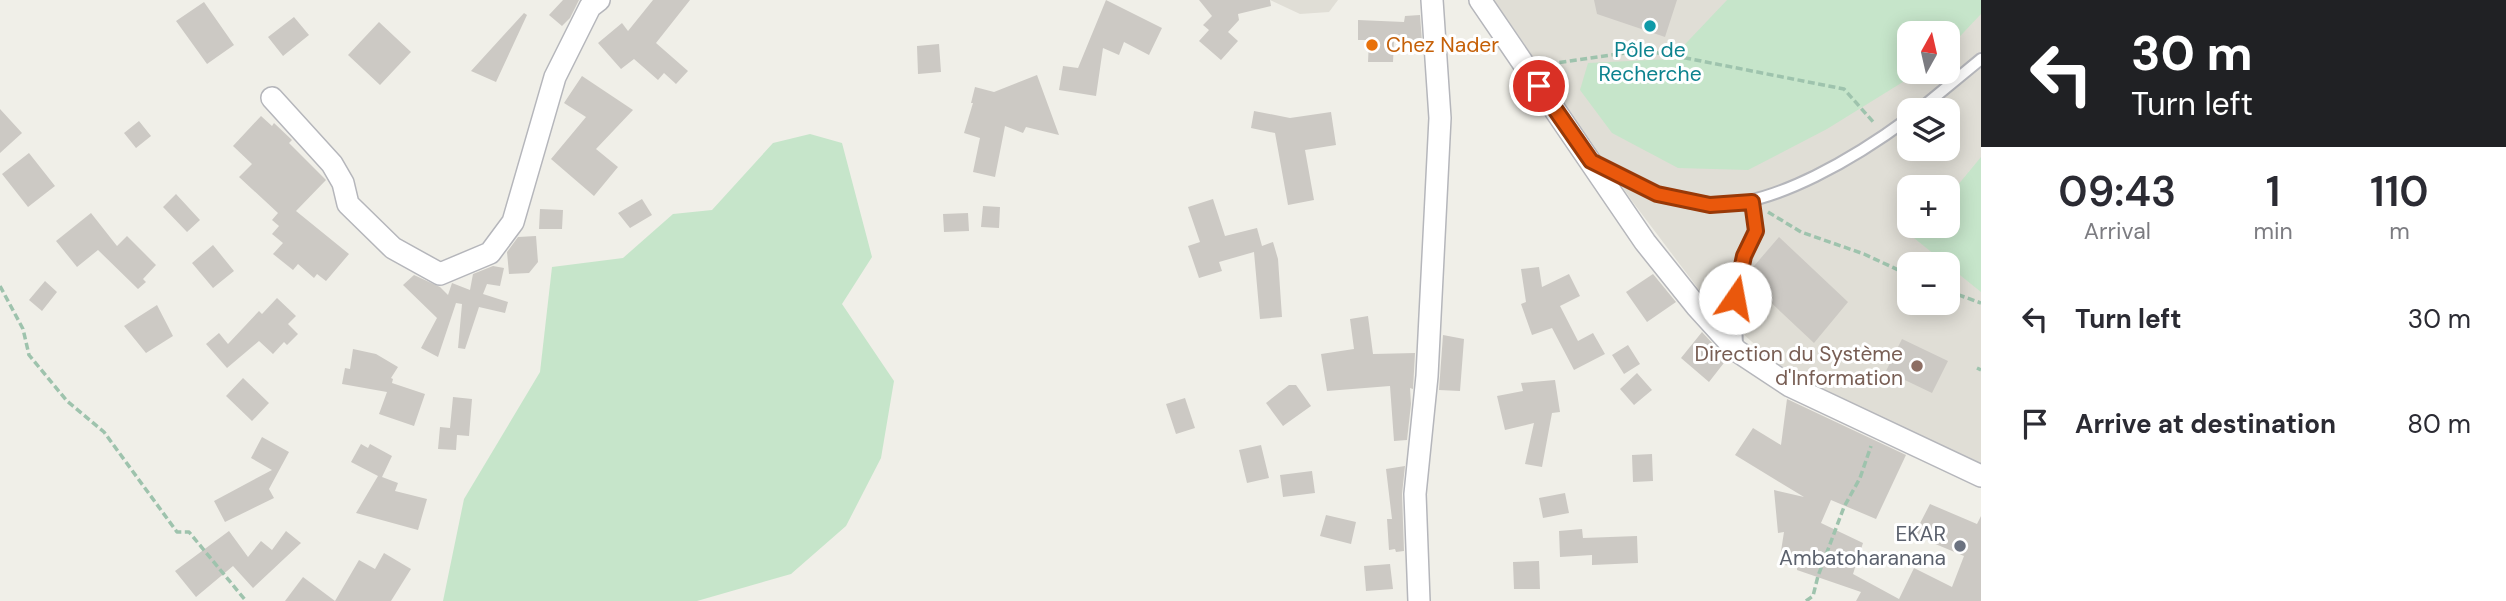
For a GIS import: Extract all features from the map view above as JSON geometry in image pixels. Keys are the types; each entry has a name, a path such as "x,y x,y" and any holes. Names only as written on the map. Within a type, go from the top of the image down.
{"street":[{"path":"272,98 332,164 343,183 348,204 393,248 440,274 490,253 513,222 555,77 590,7 599,0"},
{"path":"1419,601 1415,494 1427,376 1440,117 1432,0"},
{"path":"1480,0 1645,242 1697,307 1737,351 1790,386 1981,476"}],"lane":[{"path":"1934,98 1981,59"},
{"path":"1591,161 1657,194 1710,205 1752,202 1821,173 1897,126"},
{"path":"1737,351 1735,298 1744,256 1756,231 1752,202"}],"path":[{"path":"1526,67 1632,52 1673,56 1844,89 1885,135"},
{"path":"1752,202 1801,232 1864,254 1897,269"},
{"path":"0,286 23,329 29,355 67,401 104,432 177,532 189,532 246,601"},
{"path":"1960,295 1981,303"},
{"path":"1807,601 1813,596 1844,507 1860,478 1878,428"}],"shaded area":[{"path":"1270,0 1338,0 1329,12 1300,14"},
{"path":"1494,0 1981,0 1981,469 1792,378 1709,303 1632,201"}],"green space":[{"path":"1727,0 1981,0 1981,14 1960,36 1960,21 1897,21 1897,84 1900,84 1827,129 1748,170 1678,168 1612,133 1580,90 1588,63 1671,59"},
{"path":"810,134 842,143 872,257 842,304 894,381 881,458 846,526 791,574 697,601 443,601 464,499 540,372 552,267 623,258 673,214 712,210 773,143"},
{"path":"1981,157 1981,292 1960,275 1960,252 1931,252 1914,238 1960,238 1960,182"}],"building":[{"path":"563,0 579,0 570,18 562,26 549,15"},
{"path":"653,0 690,0 656,43 688,71 676,84 664,73 658,80 634,59 621,69 598,43 622,23 628,31"},
{"path":"1106,0 1162,28 1149,55 1124,42 1119,55 1103,48 1096,96 1059,90 1063,66 1078,68"},
{"path":"1199,0 1270,0 1271,6 1238,14 1239,20 1228,32 1238,41 1221,60 1199,41 1209,30 1203,25 1212,16"},
{"name":"Pôle de Recherche","path":"1594,0 1677,0 1665,37 1597,14"},
{"path":"204,2 234,45 207,64 176,21"},
{"path":"524,13 527,15 496,82 471,71"},
{"path":"1420,15 1422,42 1394,41 1393,62 1368,62 1369,40 1358,40 1358,20 1404,22 1405,16"},
{"path":"294,17 309,35 283,56 268,37"},
{"path":"379,22 411,52 380,85 348,55"},
{"path":"939,44 941,72 918,74 917,46"},
{"path":"1037,75 1059,135 1026,127 1023,133 1005,126 995,177 973,172 980,138 964,133 975,87 994,92"},
{"path":"582,76 633,110 596,149 618,167 594,196 551,159 586,117 564,103"},
{"path":"0,109 22,133 0,153"},
{"path":"1254,111 1290,118 1331,112 1336,145 1305,150 1314,200 1288,205 1275,133 1251,128"},
{"path":"261,116 272,126 274,123 292,140 289,143 326,180 296,211 349,254 326,281 317,274 314,278 298,264 293,270 273,254 283,243 272,234 279,226 272,220 278,213 239,177 252,164 233,146"},
{"path":"139,121 151,136 136,148 124,133"},
{"path":"29,153 55,186 28,207 2,174"},
{"path":"176,194 200,220 187,232 163,207"},
{"path":"642,199 652,215 630,228 618,213"},
{"path":"1213,199 1225,236 1257,228 1262,246 1273,242 1278,259 1282,317 1260,319 1254,252 1219,262 1222,271 1199,278 1188,246 1200,242 1188,207"},
{"path":"983,206 1000,207 999,228 981,227"},
{"path":"540,209 563,210 562,229 539,229"},
{"path":"91,213 117,246 127,236 156,265 143,279 146,282 138,289 98,250 77,267 56,241"},
{"path":"968,213 969,231 944,232 943,214"},
{"path":"536,236 538,262 529,273 509,274 507,252 518,237"},
{"path":"1779,237 1848,302 1814,343 1747,280 1748,273"},
{"path":"213,245 234,271 213,288 192,263"},
{"path":"493,266 504,268 500,286 487,284 483,294 508,302 505,313 479,307 465,349 458,348 462,304 456,303 438,357 421,348 437,318 403,285 414,275 440,287 448,295 452,283 470,290 473,274"},
{"path":"1539,267 1542,287 1569,274 1580,296 1560,306 1578,341 1593,333 1605,354 1574,370 1552,328 1532,335 1521,304 1526,302 1521,269"},
{"path":"1653,274 1676,302 1647,322 1626,292"},
{"path":"45,281 57,292 42,311 29,300"},
{"path":"277,298 296,316 288,324 298,334 287,345 284,342 273,354 259,341 227,368 206,344 219,333 228,344 259,311 262,314"},
{"path":"157,305 173,336 146,353 124,326"},
{"path":"1368,316 1373,354 1415,353 1407,440 1394,441 1390,386 1327,391 1321,354 1354,349 1350,319"},
{"path":"1702,332 1727,359 1709,382 1681,358"},
{"path":"1443,335 1464,339 1460,391 1439,390"},
{"name":"Direction du Système d'Information","path":"1902,339 1948,361 1932,393 1886,371"},
{"path":"1628,345 1640,364 1624,374 1612,355"},
{"path":"353,349 376,354 398,367 391,378 392,383 425,394 414,426 379,414 387,392 342,384 345,368 350,369"},
{"path":"1637,373 1652,390 1634,405 1620,389"},
{"path":"243,378 269,403 252,421 226,396"},
{"path":"1555,380 1560,412 1552,413 1542,467 1525,464 1534,423 1505,430 1497,396 1523,391 1521,383"},
{"path":"1289,385 1296,385 1311,406 1283,426 1266,403"},
{"path":"453,397 472,399 469,436 457,435 456,450 438,449 440,427 450,428"},
{"path":"1185,398 1195,428 1176,434 1166,404"},
{"path":"1787,399 1906,455 1876,519 1831,500 1821,523 1863,543 1853,574 1899,599 1914,568 1952,587 1964,556 1914,535 1930,504 1977,524 1981,516 1981,601 1856,601 1861,592 1797,570 1797,567 1779,564 1784,532 1778,533 1774,490 1804,497 1735,455 1753,428 1781,445"},
{"path":"262,437 289,452 269,489 274,498 225,522 214,501 272,470 251,458"},
{"path":"361,444 368,448 370,444 392,456 382,477 398,483 395,491 427,499 418,530 356,513 378,476 351,462"},
{"path":"1261,445 1269,478 1247,483 1239,450"},
{"path":"1652,454 1653,481 1633,482 1632,455"},
{"path":"1405,466 1402,494 1404,551 1396,552 1395,549 1389,550 1387,519 1392,519 1386,469"},
{"path":"1312,471 1315,493 1283,497 1280,475"},
{"path":"1565,493 1569,513 1543,518 1539,498"},
{"path":"1326,515 1356,522 1351,544 1320,536"},
{"path":"1582,529 1583,538 1637,536 1638,563 1592,565 1592,555 1560,557 1559,531"},
{"path":"229,531 248,557 261,541 272,550 286,531 301,543 253,588 233,566 196,597 175,571"},
{"path":"384,553 411,569 391,601 335,601 359,560 375,569"},
{"path":"1539,561 1540,589 1514,589 1513,562"},
{"path":"1390,564 1393,589 1366,591 1364,566"},
{"path":"303,577 335,601 285,601"}],"place":[{"name":"Pôle de Recherche","path":"1650,26"},
{"name":"Chez Nader","path":"1372,45"},
{"name":"Direction du Système d'Information","path":"1917,366"},
{"name":"EKAR Ambatoharanana","path":"1960,546"}],"route":[{"path":"1539,86 1591,161 1657,194 1710,205 1752,202 1756,231 1744,256 1735,298"}]}
